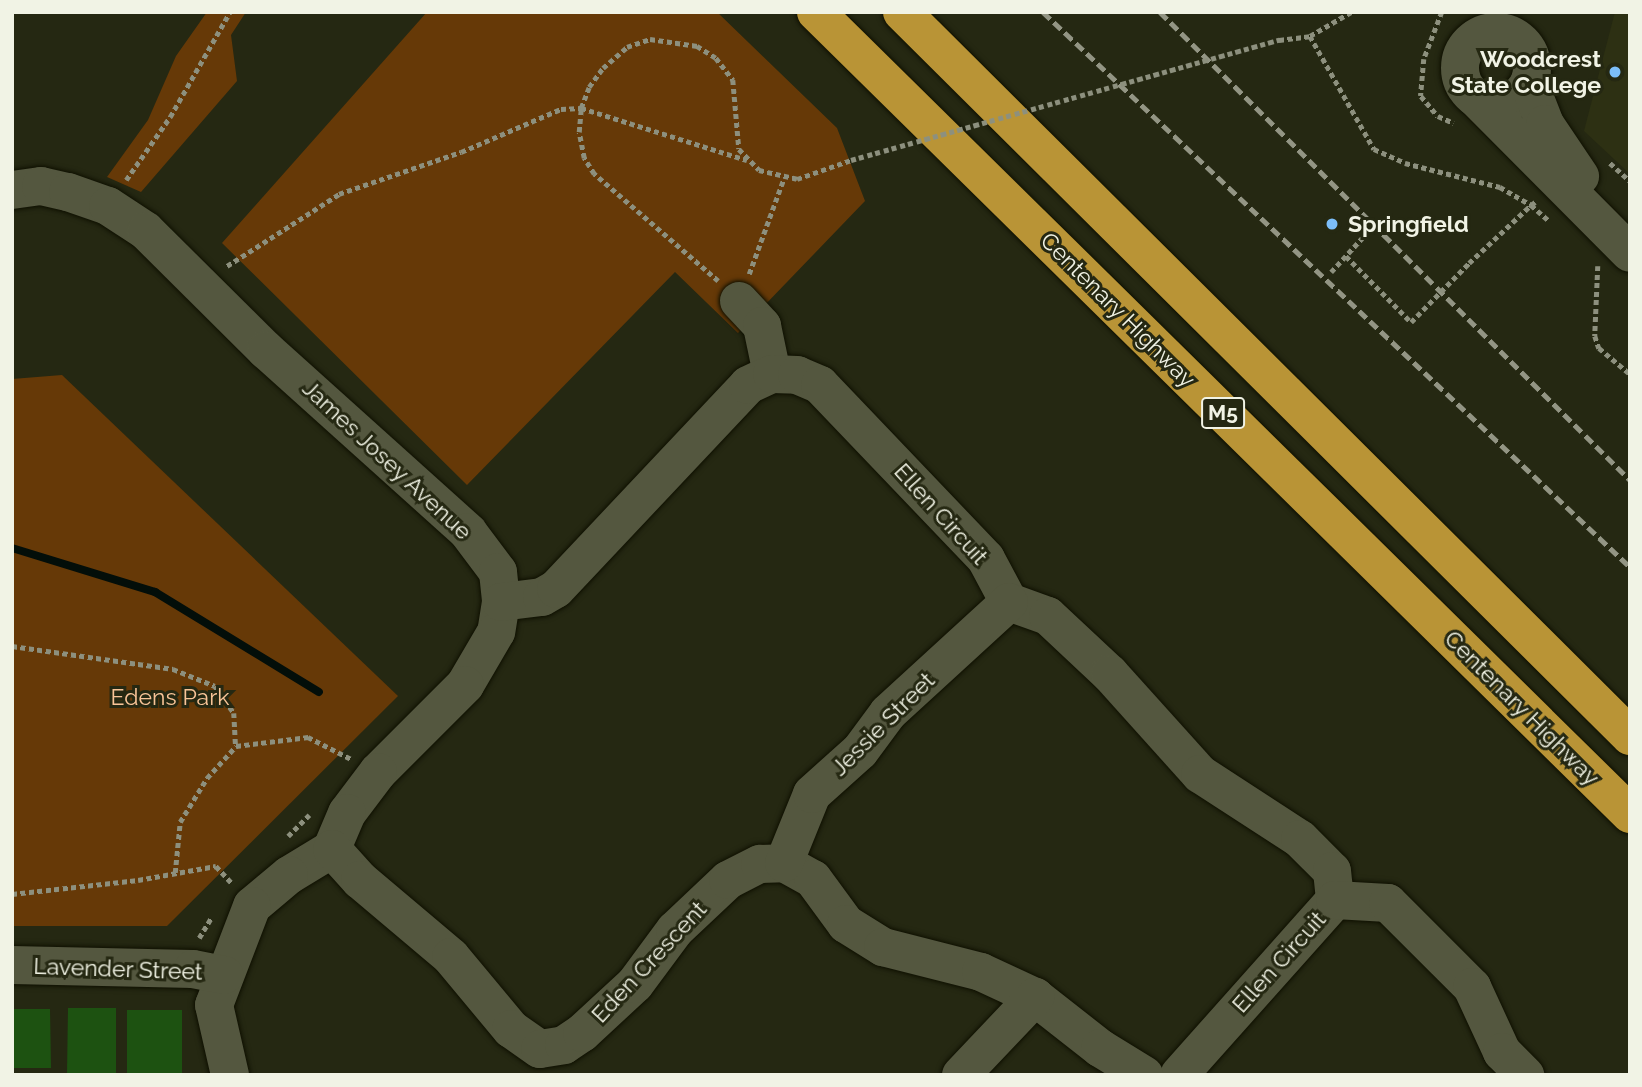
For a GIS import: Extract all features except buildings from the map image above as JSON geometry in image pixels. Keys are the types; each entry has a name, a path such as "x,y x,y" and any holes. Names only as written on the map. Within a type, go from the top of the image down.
{"highway":[{"name":"Centenary Highway","path":"816,12 1630,814"},
{"name":"M5","path":"902,12 1630,736"}],"street":[{"path":"1470,12 1461,78 1476,98 1507,125 1544,193 1630,253"},
{"path":"1463,54 1480,35 1511,24 1533,64 1529,83 1512,101 1487,104 1476,98"},
{"path":"1529,83 1545,124 1572,168 1630,227"},
{"name":"James Josey Avenue","path":"12,191 41,186 108,206 146,231 468,532 498,572 501,602 496,632 485,658 465,685 378,772 347,813 332,849"},
{"path":"501,602 542,597 556,589 748,385 772,374 762,326 739,301"},
{"name":"Ellen Circuit","path":"772,374 797,375 820,385 986,559 1009,602 1048,616 1110,674 1200,774 1300,839 1332,872 1335,900 1180,1075"},
{"name":"Jessie Street","path":"784,863 812,794 860,751 888,713 1009,602"},
{"path":"230,1075 208,972 252,906 289,876 332,849"},
{"name":"Eden Crescent","path":"332,849 360,880 451,957 511,1029 540,1049 564,1045 582,1033 635,984 675,930 728,880 760,864 784,863"},
{"path":"784,863 813,879 846,924 883,947 981,972 1035,997 1100,1048 1144,1075"},
{"path":"1335,900 1388,903 1472,987 1502,1052 1525,1075"},
{"name":"Lavender Street","path":"12,965 208,972"},
{"path":"961,1075 1035,997"}],"path":[{"path":"108,206 170,117 230,12"},
{"path":"200,284 339,194 461,152 561,109 582,108 747,160 768,175 797,179 851,160 1279,40 1310,36 1351,12"},
{"path":"1310,36 1374,149 1405,163 1500,187 1544,193"},
{"path":"747,160 739,149 733,80 716,58 697,46 650,39 627,47 603,68 582,108 579,132 584,158 594,174 739,301 784,178"},
{"path":"1544,193 1550,222"},
{"path":"1346,256 1411,322 1544,193"},
{"path":"1331,272 1362,238"},
{"path":"1588,256 1598,264 1595,336 1599,348 1630,374"},
{"path":"12,646 173,669 215,686 234,713 236,746"},
{"path":"175,873 180,822 207,778 236,746 308,737 354,761"},
{"path":"345,770 363,751"},
{"path":"285,839 313,807"},
{"path":"12,894 216,866 239,890"},
{"path":"208,972 200,935 219,906"}],"shaded area":[{"name":"Woodcrest State College","path":"1615,12 1630,12 1630,174 1584,131"}],"green space":[{"path":"207,12 246,12 231,35 237,81 141,192 107,177 148,120 176,56"},
{"path":"427,12 717,12 837,128 865,201 738,333 675,272 467,485 222,243"},
{"name":"Edens Park","path":"62,375 398,696 167,926 12,926 12,379"}],"waterway":[{"path":"12,548 155,592 319,692"}],"railway":[{"path":"1043,12 1630,567"},
{"path":"1160,12 1630,480"}],"place":[{"name":"Woodcrest State College","path":"1615,72"},
{"name":"Springfield","path":"1332,224"}]}
